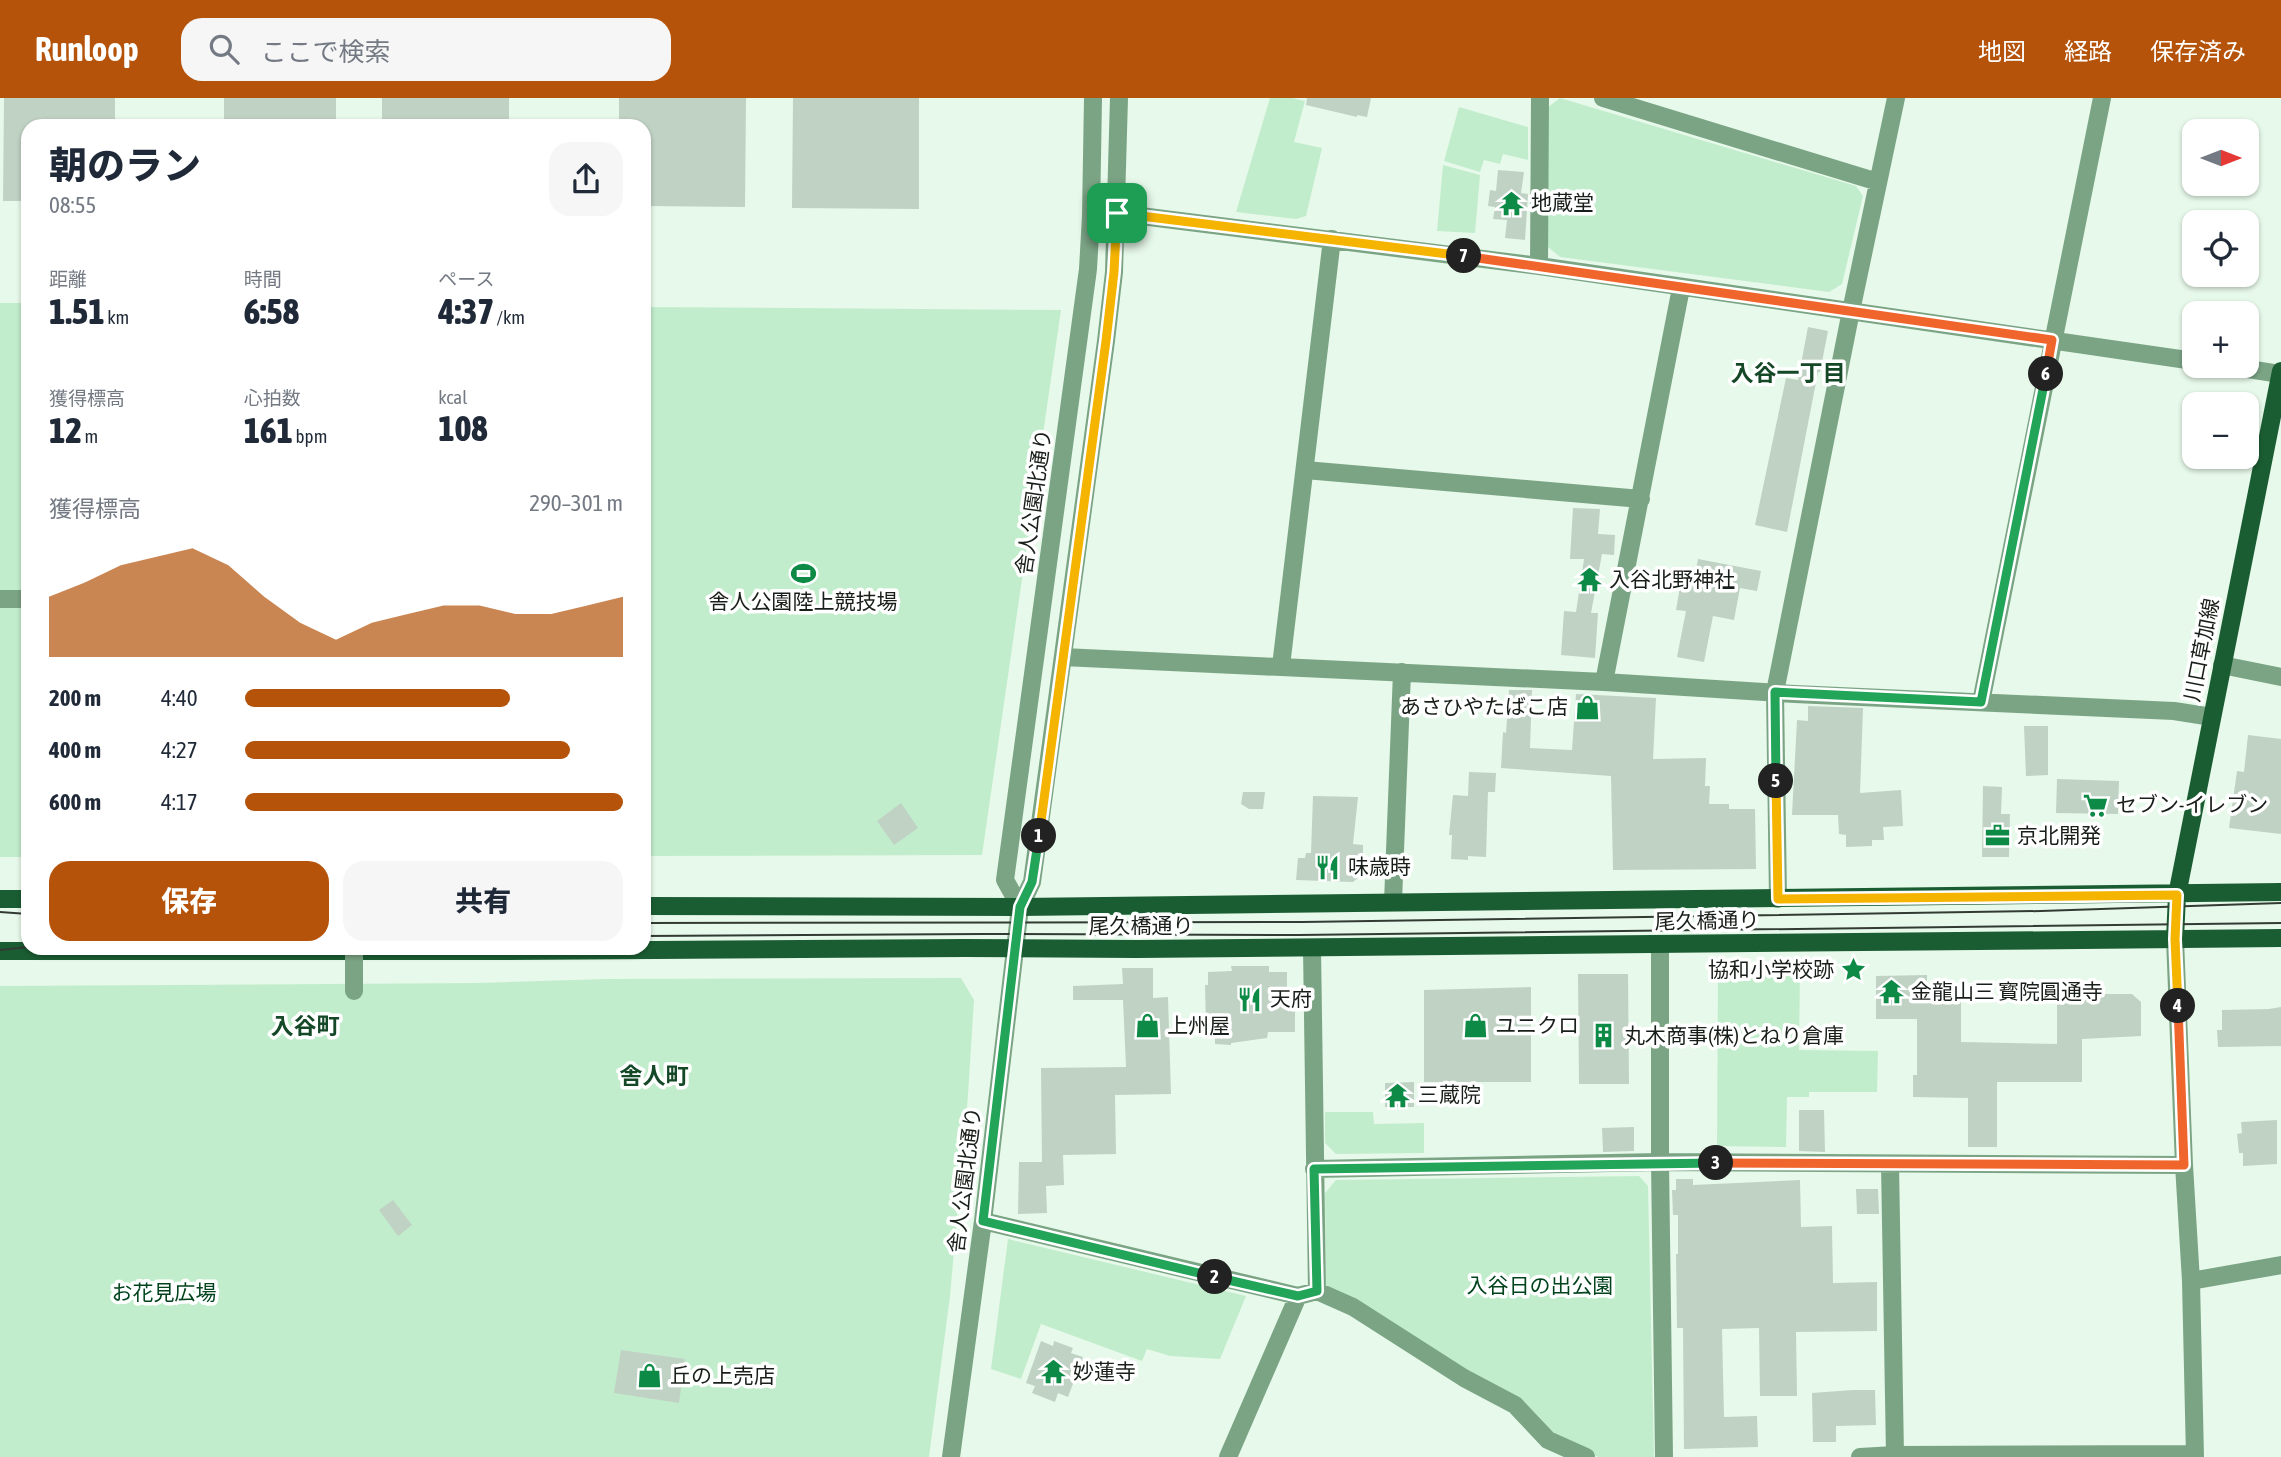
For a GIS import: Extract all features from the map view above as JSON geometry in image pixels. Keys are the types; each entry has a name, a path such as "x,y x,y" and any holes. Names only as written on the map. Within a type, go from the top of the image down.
{"main road":[{"name":"川口草加線","path":"2175,939 2177,895 2281,373"},
{"name":"尾久橋通り","path":"651,906 1020,907 2281,892"},
{"path":"0,899 21,899"},
{"name":"尾久橋通り","path":"651,950 1312,948 2281,938"},
{"name":"尾久橋通り","path":"0,951 21,951"}],"street":[{"name":"舎人公園北通り","path":"1020,907 1005,880 1087,269 1091,216 1093,98"},
{"name":"舎人公園北通り","path":"951,1457 983,1221 1020,907 1032,882 1106,341 1114,272 1119,98"},
{"path":"1539,266 1540,98"},
{"path":"1603,98 1655,105 1878,182"},
{"path":"1778,899 1775,692 1896,98"},
{"path":"1981,702 2102,98"},
{"path":"1117,213 1539,266 2182,359"},
{"path":"1281,666 1332,240"},
{"path":"1604,682 1682,288"},
{"path":"2259,370 2281,373"},
{"path":"1305,470 1641,499"},
{"path":"0,599 21,599"},
{"path":"1063,657 2174,711 2212,717"},
{"path":"2222,665 2281,677"},
{"path":"1392,902 1402,672"},
{"path":"1860,1457 2195,1455 2192,1281 2184,1165 2175,939"},
{"path":"1660,944 1664,1457"},
{"path":"1312,948 1317,1291"},
{"path":"354,955 354,991"},
{"path":"1314,1169 1660,1162 2184,1165"},
{"path":"1890,1164 1895,1455"},
{"path":"983,1221 1298,1296 1317,1291 1353,1307 1464,1378 1514,1405 1548,1440 1586,1457"},
{"path":"2192,1281 2281,1265"},
{"path":"1228,1457 1298,1296"}],"green space":[{"path":"1270,98 1305,101 1294,142 1322,148 1306,216 1296,219 1236,212"},
{"path":"1560,98 1856,186 1863,196 1842,284 1829,292 1560,257 1548,247 1547,108"},
{"path":"1459,107 1528,127 1528,160 1503,154 1500,164 1484,160 1480,172 1444,161"},
{"path":"1443,165 1480,175 1475,233 1437,231"},
{"path":"0,303 21,303 21,857 0,857"},
{"path":"651,307 1061,310 982,855 651,856"},
{"path":"1718,968 1800,970 1799,1050 1878,1051 1877,1092 1809,1092 1809,1097 1787,1097 1786,1147 1717,1146"},
{"name":"お花見広場","path":"961,978 974,1000 968,1095 950,1296 929,1457 0,1457 0,986"},
{"path":"1325,1112 1373,1112 1374,1124 1424,1123 1424,1153 1336,1154 1325,1143"},
{"name":"入谷日の出公園","path":"1639,1176 1648,1186 1654,1457 1598,1457 1556,1436 1334,1296 1326,1285 1325,1193 1336,1180"},
{"path":"1008,1239 1246,1296 1220,1359 1170,1356 1147,1349 1142,1361 1041,1324 1021,1379 991,1369"}],"building":[{"path":"4,98 115,98 115,119 21,119 21,201 3,201"},
{"path":"224,98 336,98 336,119 224,119"},
{"path":"382,98 509,98 509,119 382,119"},
{"path":"619,98 746,98 745,207 651,206 651,119 619,119"},
{"path":"793,98 919,98 919,209 792,208"},
{"path":"1307,98 1371,98 1367,117 1357,117 1306,105"},
{"path":"1498,170 1524,172 1521,193 1528,194 1525,240 1505,238 1507,220 1493,219 1495,207 1488,206 1490,190 1496,191"},
{"path":"1808,327 1828,331 1787,532 1755,525 1786,378 1798,380"},
{"path":"1573,508 1600,509 1598,534 1615,535 1614,555 1602,554 1591,613 1598,613 1595,658 1561,655 1564,611 1576,612 1584,559 1570,559"},
{"path":"1698,559 1761,571 1757,591 1740,588 1734,620 1713,616 1704,662 1677,657 1686,611 1676,610 1681,581 1693,583"},
{"path":"1509,690 1532,690 1530,748 1572,750 1576,694 1656,698 1653,759 1706,758 1705,786 1710,786 1709,804 1729,804 1729,809 1755,809 1756,869 1613,870 1611,776 1501,768"},
{"path":"1808,706 1863,708 1860,793 1901,790 1903,826 1883,827 1884,840 1872,840 1872,846 1846,847 1846,835 1839,834 1838,815 1792,815 1797,720 1808,721"},
{"path":"2024,726 2048,726 2048,775 2026,776"},
{"path":"2248,735 2281,739 2281,834 2229,828 2237,771 2244,772"},
{"path":"1469,772 1496,773 1495,792 1488,792 1486,857 1451,859 1452,835 1449,835 1453,795 1468,796"},
{"path":"2057,779 2119,781 2118,814 2056,813"},
{"path":"1983,786 2002,787 2001,814 2010,814 2009,857 1982,857"},
{"path":"1243,792 1265,792 1263,809 1249,809 1241,804"},
{"path":"1313,796 1358,797 1353,844 1363,845 1363,853 1359,877 1353,882 1296,880 1298,858 1305,858 1306,853 1311,853"},
{"path":"901,803 918,828 894,845 877,821"},
{"path":"1231,966 1269,966 1269,972 1287,972 1287,992 1295,992 1295,1032 1268,1032 1267,1038 1231,1045 1215,1044 1215,1035 1210,1031 1209,1024 1206,1024 1205,985 1208,985 1208,972 1232,971"},
{"path":"1122,968 1153,968 1153,998 1168,997 1171,1094 1115,1095 1116,1154 1063,1155 1064,1185 1046,1186 1047,1213 1018,1214 1019,1162 1042,1162 1041,1068 1126,1067 1123,1000 1073,1000 1073,986 1123,984"},
{"name":"丸木商事(株)とねり倉庫","path":"1578,974 1628,974 1629,1084 1579,1084"},
{"path":"1927,975 1927,989 1961,989 1961,1042 2057,1044 2057,981 2098,981 2098,994 2132,994 2141,1002 2141,1036 2082,1039 2082,1082 1997,1082 1997,1147 1968,1147 1968,1098 1913,1097 1913,1075 1917,1075 1917,1019 1876,1019 1876,976"},
{"path":"1531,987 1531,1082 1424,1082 1424,990"},
{"path":"2281,1007 2281,1046 2218,1047 2217,1030 2222,1030 2222,1010"},
{"path":"1414,1082 1414,1107 1385,1107 1385,1083"},
{"path":"1799,1110 1824,1110 1825,1152 1799,1151"},
{"path":"2277,1120 2277,1164 2243,1166 2243,1153 2239,1153 2237,1134 2242,1133 2241,1122"},
{"path":"1634,1127 1634,1151 1603,1152 1602,1128"},
{"path":"1676,1179 1693,1179 1693,1185 1800,1180 1801,1227 1832,1226 1833,1283 1877,1282 1877,1331 1796,1332 1797,1396 1760,1396 1759,1328 1722,1329 1724,1417 1757,1416 1758,1447 1684,1449 1683,1328 1677,1328 1678,1215 1673,1215 1672,1190 1676,1190"},
{"path":"1856,1189 1878,1189 1879,1214 1857,1214"},
{"path":"393,1200 412,1225 398,1236 379,1210"},
{"path":"1041,1341 1053,1346 1054,1341 1073,1348 1071,1353 1083,1357 1068,1397 1058,1393 1055,1402 1032,1393 1035,1386 1026,1383"},
{"name":"丘の上売店","path":"621,1350 685,1359 679,1403 614,1393"},
{"path":"1875,1390 1876,1425 1836,1426 1836,1442 1813,1442 1812,1393"}],"tram line":[{"path":"651,923 1302,922 2041,911 2281,903"},
{"path":"0,912 21,914"},
{"path":"651,936 1299,935 2281,923"},
{"path":"0,950 21,948"}],"place":[{"name":"地蔵堂","path":"1511,203"},
{"name":"舎人公園陸上競技場","path":"803,573"},
{"name":"入谷北野神社","path":"1589,580"},
{"name":"あさひやたばこ店","path":"1588,707"},
{"name":"セブン-イレブン","path":"2096,805"},
{"name":"京北開発","path":"1997,836"},
{"name":"味歳時","path":"1328,867"},
{"name":"協和小学校跡","path":"1854,970"},
{"name":"金龍山三 寳院圓通寺","path":"1891,992"},
{"name":"天府","path":"1250,999"},
{"name":"上州屋","path":"1147,1026"},
{"name":"ユニクロ","path":"1475,1026"},
{"name":"丸木商事(株)とねり倉庫","path":"1604,1036"},
{"name":"三蔵院","path":"1398,1095"},
{"name":"妙蓮寺","path":"1053,1372"},
{"name":"丘の上売店","path":"650,1376"}],"district":[{"name":"入谷一丁目","path":"1788,373"},
{"name":"入谷町","path":"305,1026"},
{"name":"舎人町","path":"654,1076"}],"route":[{"path":"1117,213 1539,266 2052,340 1981,702 1775,692 1778,899 2177,895 2175,939 2184,1165 1660,1162 1314,1169 1317,1291 1298,1296 983,1221 1020,907 1032,882 1106,341 1117,213"}]}
